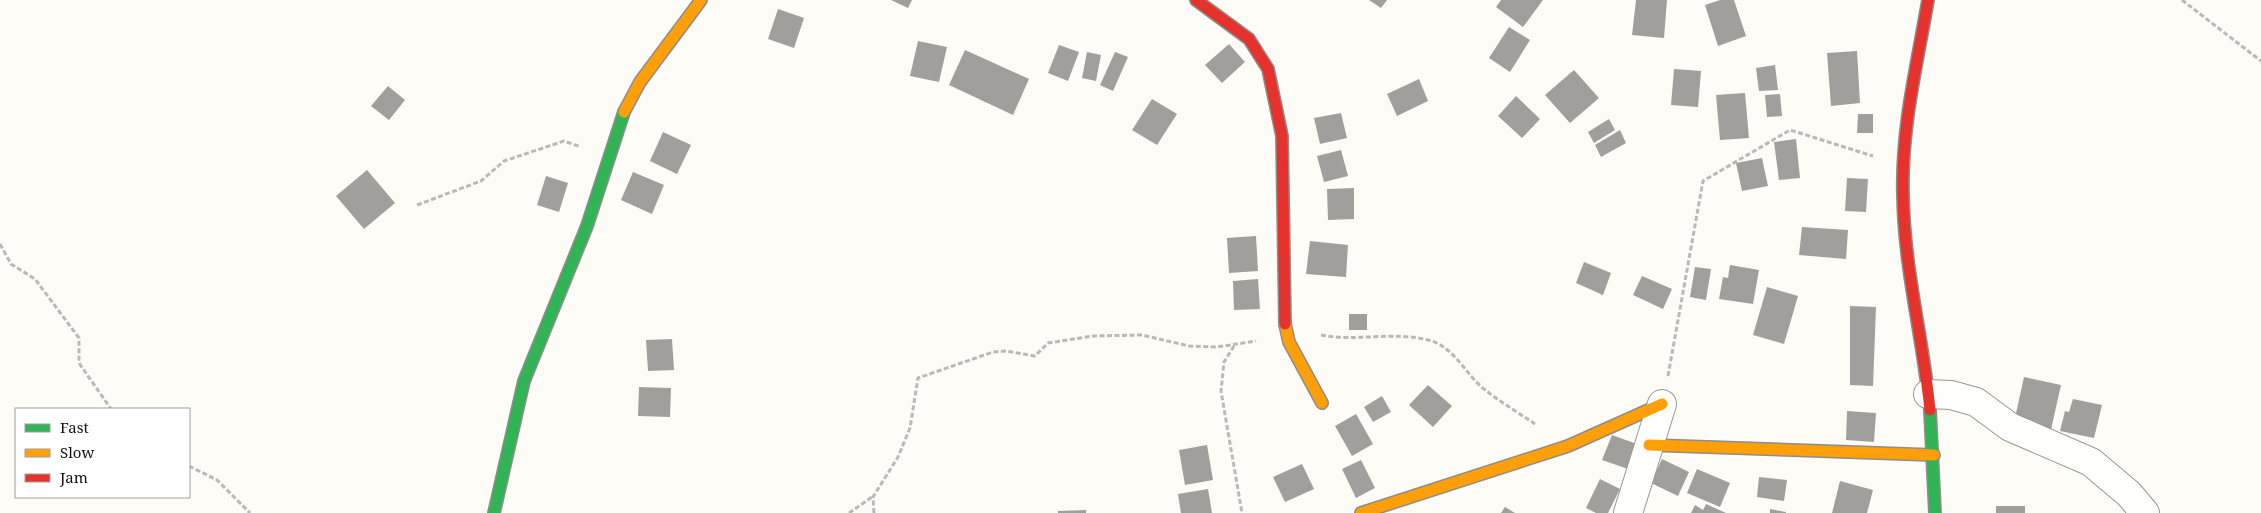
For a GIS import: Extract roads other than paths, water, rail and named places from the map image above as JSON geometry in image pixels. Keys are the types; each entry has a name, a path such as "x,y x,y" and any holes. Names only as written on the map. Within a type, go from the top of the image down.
{"street":[{"path":"494,513 527,374 544,326 587,226 608,155 623,115 640,82 701,0"},
{"path":"1196,0 1249,39 1260,52 1268,69 1282,136 1285,327 1289,342 1322,403"},
{"path":"1928,0 1913,88 1903,165 1906,259 1928,394 1934,455 1935,513"},
{"path":"1928,394 1951,395 1976,402 2010,427 2091,462 2129,494 2145,513"},
{"path":"1628,513 1662,404"},
{"path":"1361,513 1568,446 1662,404"},
{"path":"1649,445 1934,455"}]}
